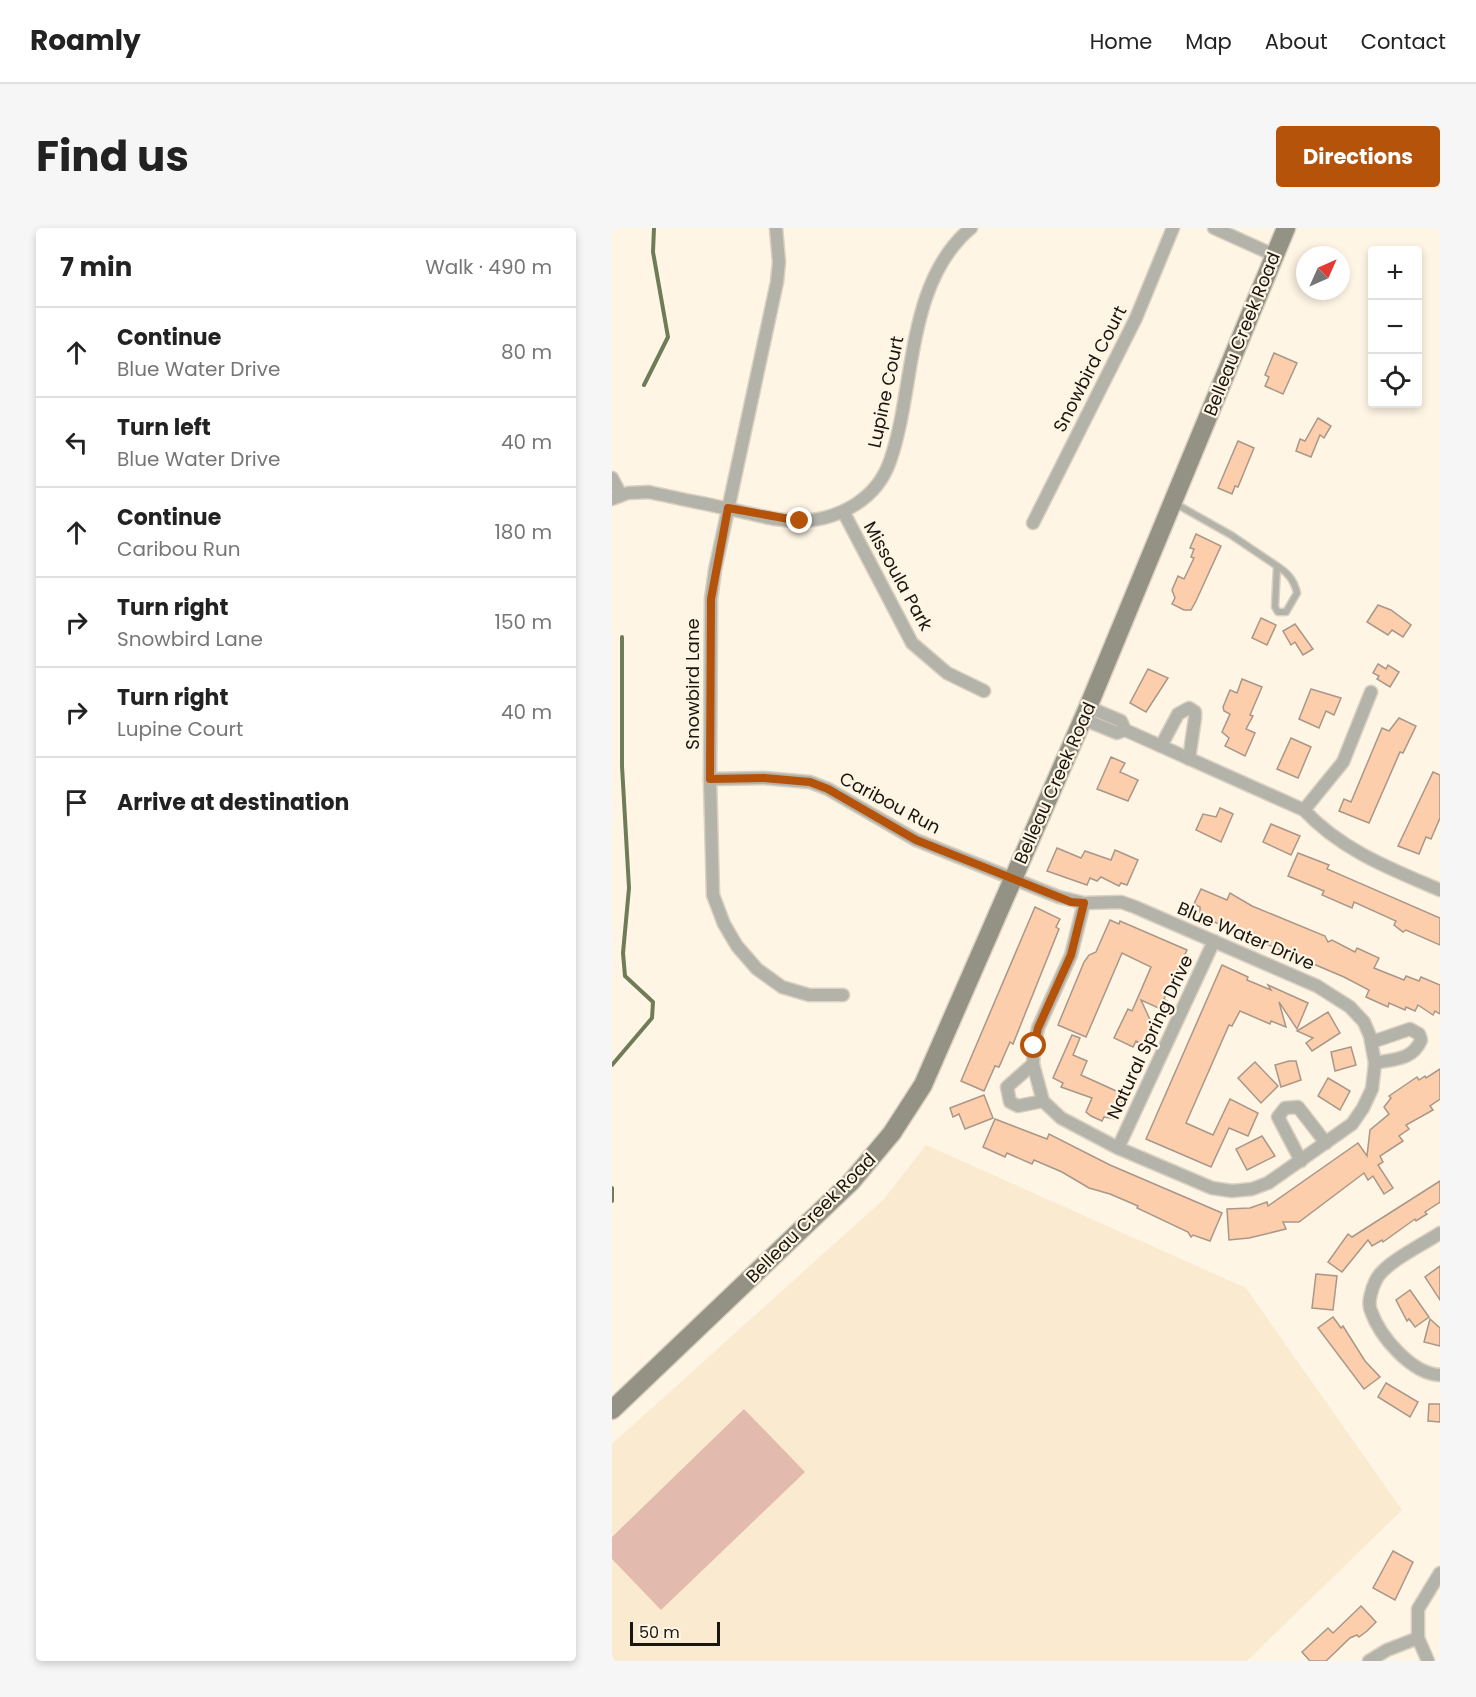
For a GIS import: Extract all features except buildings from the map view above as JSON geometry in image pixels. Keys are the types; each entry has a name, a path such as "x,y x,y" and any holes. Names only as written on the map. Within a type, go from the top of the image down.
{"main road":[{"name":"Belleau Creek Road","path":"612,1410 814,1219 872,1160 923,1085 942,1047 1013,876 1086,713 1286,228"}],"street":[{"name":"Snowbird Lane","path":"776,228 777,282 728,508 711,599 710,779 714,895 724,924 737,946 757,969 782,987 809,995 843,995"},
{"name":"Lupine Court","path":"612,478 616,497 649,492 800,521 844,513 865,498 890,462 920,316 931,286 948,254 972,228"},
{"name":"Snowbird Court","path":"1033,523 1136,318 1173,228"},
{"path":"1214,228 1274,255"},
{"name":"Missoula Park","path":"844,513 912,643 947,673 984,692"},
{"path":"1304,810 1343,762 1371,692"},
{"path":"1161,746 1178,714 1189,708 1195,712 1196,718 1189,759"},
{"path":"1086,713 1121,721 1125,730 1304,810 1320,828 1363,855 1440,889"},
{"name":"Caribou Run","path":"710,779 764,778 810,782 828,789 916,840 1013,876"},
{"name":"Blue Water Drive","path":"1013,876 1071,902 1121,902 1334,994 1364,1022 1375,1063 1372,1089 1352,1124 1268,1183 1252,1189 1232,1191 1212,1188 1079,1129 1061,1118 1043,1101"},
{"path":"1033,1064 1007,1087 1006,1094 1010,1102 1018,1106 1043,1101 1033,1064 1038,1028 1071,955 1084,903"},
{"name":"Natural Spring Drive","path":"1118,1148 1214,941"},
{"path":"1371,1042 1410,1029 1419,1034 1421,1040 1414,1052 1407,1057 1375,1063"},
{"path":"1300,1161 1278,1117 1285,1108 1298,1107 1326,1143"},
{"path":"1440,1233 1391,1264 1376,1278 1370,1299 1370,1310 1399,1353 1416,1368 1440,1375"},
{"path":"1428,1661 1418,1638 1418,1609 1440,1573"},
{"path":"1369,1661 1387,1650 1418,1638"}],"lane":[{"path":"1173,502 1231,535 1277,566 1295,584 1297,593 1286,612 1278,612 1275,607 1277,566"}],"shaded area":[{"path":"926,1145 1246,1288 1402,1510 1247,1661 612,1661 612,1444 884,1199"},
{"path":"744,1409 805,1472 661,1610 612,1559 612,1537"}],"waterway":[{"path":"644,385 668,337 653,252 654,228"},
{"path":"612,1065 652,1018 653,1002 625,976 623,953 629,888 622,766 622,637"},
{"path":"612,1188 612,1201"}],"route":[{"path":"800,521 777,519 728,508 711,599 710,779 764,778 810,782 828,789 916,840 1013,876 1071,902 1084,903 1071,955 1038,1028 1034,1046"}]}
